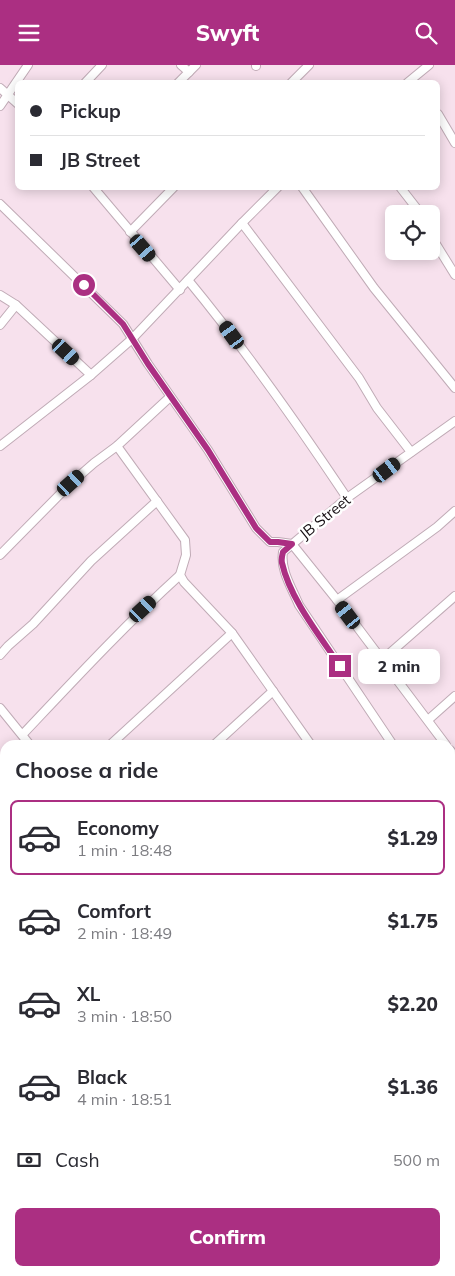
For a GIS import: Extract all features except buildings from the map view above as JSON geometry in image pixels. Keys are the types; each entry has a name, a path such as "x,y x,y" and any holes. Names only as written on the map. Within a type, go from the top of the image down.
{"street":[{"path":"18,80 28,65"},
{"path":"88,80 102,65"},
{"path":"181,65 189,72"},
{"path":"181,80 196,65"},
{"path":"294,80 309,65"},
{"path":"413,80 429,65"},
{"path":"0,106 15,84"},
{"path":"0,88 15,101"},
{"path":"440,117 455,143"},
{"path":"95,190 180,289"},
{"path":"130,232 171,190"},
{"path":"0,446 91,375 132,339 275,190"},
{"path":"304,190 374,288 455,389"},
{"path":"402,190 414,205"},
{"path":"0,204 123,324 170,397 208,450 256,528 270,542 292,544 337,600 442,740"},
{"path":"242,223 358,378 377,408 412,452"},
{"path":"440,251 455,275"},
{"path":"188,280 264,378 347,498"},
{"path":"0,295 16,305 91,375"},
{"path":"0,325 16,305"},
{"path":"0,555 71,483 116,446 170,397"},
{"name":"JB Street","path":"390,740 299,605 281,561 283,552 347,498 455,421"},
{"path":"23,734 98,654 180,575 186,555 185,540 116,446"},
{"path":"0,655 32,625 107,546 157,501"},
{"path":"337,600 437,527 455,511"},
{"path":"180,575 184,582 232,633 308,740"},
{"path":"382,660 455,596"},
{"path":"115,740 232,633"},
{"path":"220,740 274,691"},
{"path":"428,720 455,697"},
{"path":"0,708 27,740"}],"route":[{"path":"84,285 123,324 170,397 208,450 256,528 270,542 292,544 283,552 281,561 289,583 299,605 340,666"}]}
